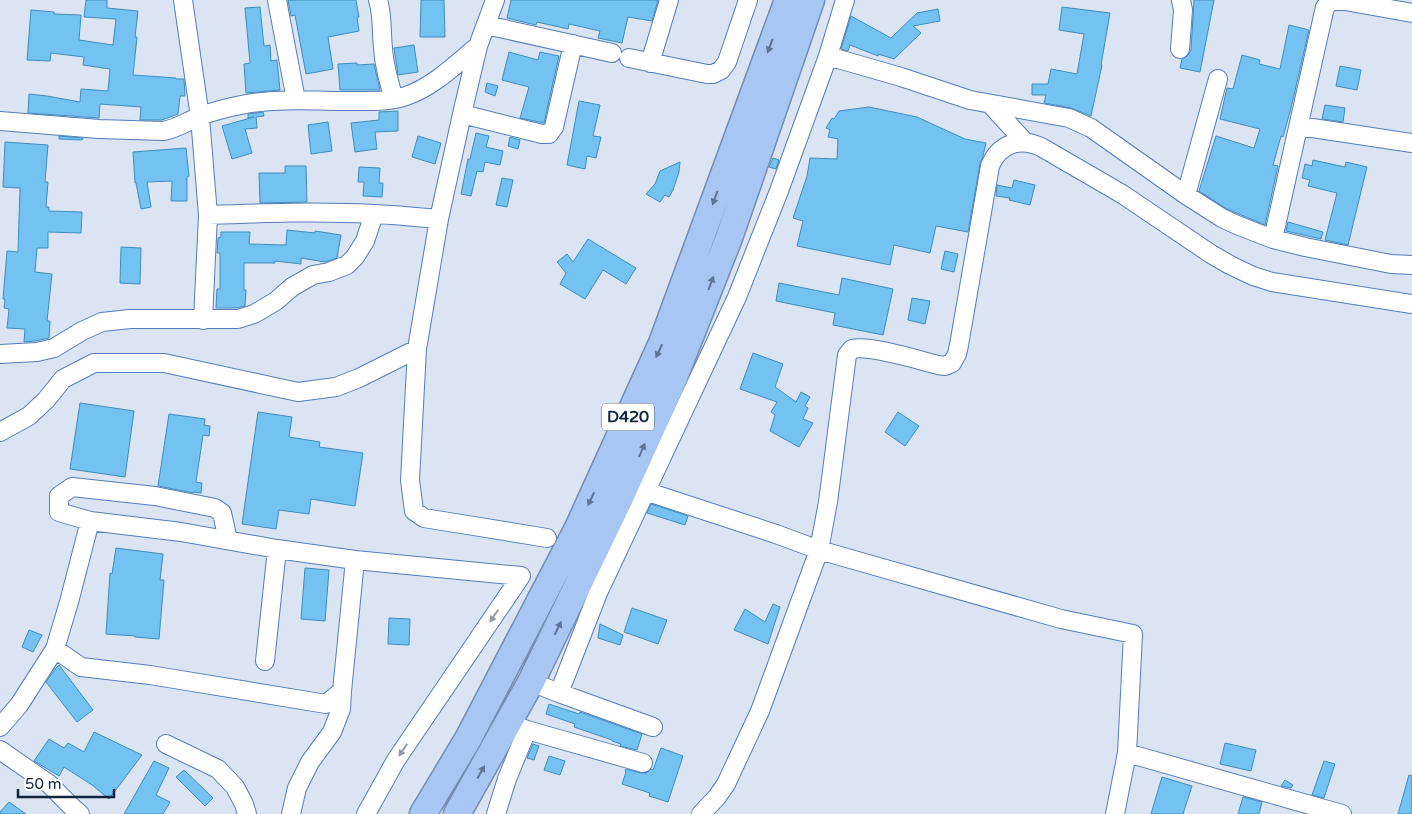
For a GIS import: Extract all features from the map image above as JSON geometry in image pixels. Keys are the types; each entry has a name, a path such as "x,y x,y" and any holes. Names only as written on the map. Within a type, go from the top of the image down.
{"highway":[{"name":"D420","path":"423,814 468,739 573,536 662,343 788,0"},
{"name":"D420","path":"458,814 518,726 531,682 620,498 671,385 728,238 811,0"}],"street":[{"path":"183,0 200,116 208,215 203,320"},
{"path":"277,0 296,100"},
{"path":"378,0 382,11 386,73 394,99"},
{"path":"650,63 669,0"},
{"path":"629,58 713,74 721,70 730,55 748,0"},
{"path":"559,693 598,593 737,297 779,191 828,56 845,0"},
{"path":"1180,49 1183,10 1181,0"},
{"path":"1273,239 1323,13 1328,4 1332,1 1345,1 1412,14"},
{"path":"547,538 424,518 414,511 410,480 417,349 439,219 478,46 490,9 573,44 612,53"},
{"path":"462,114 542,134 549,134 554,127 573,44"},
{"path":"0,120 99,129 163,131 170,130 200,116 247,104 296,100 378,101 394,99 421,89 478,46"},
{"path":"828,56 901,77 970,100 1069,118 1112,142 1186,196 1237,225 1273,239 1306,247 1382,262 1412,265"},
{"path":"1186,196 1218,79"},
{"path":"991,105 1025,142"},
{"path":"1299,126 1412,143"},
{"path":"701,814 726,784 760,711 819,550 829,492 847,355 852,349 859,348 938,365 945,366 952,363 959,346 990,166 1001,150 1014,143 1025,142 1035,144 1122,194 1211,254 1254,276 1272,282 1412,304"},
{"path":"208,215 268,213 374,214 439,219"},
{"path":"0,354 37,352 54,348 82,331 102,322 173,318 203,320 238,319 254,314 276,302 292,287 313,275 329,272 347,265 355,257 365,241 374,214"},
{"path":"691,334 737,297"},
{"path":"0,432 28,416 46,400 64,379 94,363 164,362 298,392 336,387 359,378 417,349"},
{"path":"228,540 222,512 215,508 155,496 72,487 59,496 59,512 90,521 181,532 278,549 355,560 521,576 396,760 366,814"},
{"path":"645,491 819,550 1060,619 1133,634 1127,753 1115,814"},
{"path":"0,727 20,705 55,649 90,521"},
{"path":"265,661 278,549"},
{"path":"291,814 297,788 310,762 332,732 341,709 355,560"},
{"path":"55,649 81,667 150,675 326,704 342,692"},
{"path":"531,682 653,727"},
{"path":"496,814 518,726 643,763"},
{"path":"166,744 218,769 235,787 247,814"},
{"path":"0,750 49,784 80,814"},
{"path":"1127,753 1342,814"}],"building":[{"path":"86,0 107,0 107,8 138,11 133,75 184,79 185,96 180,96 178,114 162,120 140,120 141,107 100,104 99,118 28,113 29,94 80,102 81,89 108,91 110,69 83,65 84,57 51,53 50,61 27,60 31,10 54,12 54,14 81,15 79,40 113,45 116,19 84,17"},
{"path":"288,0 356,0 359,31 328,37 333,69 306,74 295,15 291,16"},
{"path":"421,0 444,0 445,37 420,37"},
{"path":"511,0 658,0 652,21 628,17 622,43 598,38 600,31 569,24 568,29 537,22 536,25 507,18"},
{"path":"1194,0 1214,0 1200,72 1180,68 1182,59 1191,50"},
{"path":"260,7 264,46 270,45 271,61 277,60 280,90 246,93 244,64 250,63 245,8"},
{"path":"1062,7 1110,13 1102,65 1091,116 1071,108 1044,103 1046,95 1032,95 1032,84 1048,84 1051,69 1077,74 1084,34 1059,30"},
{"path":"938,9 940,21 913,26 921,33 894,59 878,54 878,56 850,45 848,51 841,49 851,16 891,38 917,13"},
{"path":"1289,25 1309,30 1291,108 1273,165 1278,166 1265,225 1227,209 1199,191 1216,136 1254,148 1260,129 1220,119 1227,88 1233,89 1242,55 1260,60 1259,64 1280,69"},
{"path":"414,45 418,72 398,75 394,48"},
{"path":"509,52 538,60 540,52 559,56 544,123 520,118 529,87 502,80"},
{"path":"357,63 357,65 374,64 380,90 340,90 338,64"},
{"path":"1340,66 1361,70 1357,90 1336,86"},
{"path":"487,83 498,86 495,96 485,92"},
{"path":"579,101 600,105 593,136 601,137 596,158 587,156 585,169 567,165"},
{"path":"1325,105 1345,108 1343,122 1322,119"},
{"path":"869,107 917,117 965,139 986,143 980,164 968,232 936,226 930,253 894,245 890,265 797,246 803,221 793,218 807,176 810,158 837,159 838,139 828,137 830,130 826,128 832,118 834,119 839,111"},
{"path":"398,111 398,131 375,132 377,149 355,152 351,123 379,120 379,112"},
{"path":"263,112 264,116 256,117 257,128 245,129 252,153 232,159 222,126 254,117 248,118 248,114"},
{"path":"328,122 332,151 311,154 308,125"},
{"path":"476,133 489,136 486,147 503,151 500,165 485,162 483,172 477,171 471,196 461,194 468,159 470,159"},
{"path":"59,136 83,138 82,140 59,139"},
{"path":"418,136 441,143 435,164 412,157"},
{"path":"510,137 520,140 518,149 508,146"},
{"path":"5,142 48,145 45,182 48,182 46,207 49,207 49,211 82,212 81,233 48,232 48,248 37,248 35,272 52,274 47,321 50,321 49,338 35,341 24,342 25,329 7,328 9,309 4,308 5,299 3,299 7,251 18,252 20,188 3,187"},
{"path":"186,148 189,176 187,177 187,201 171,201 172,181 147,182 151,207 141,209 135,183 133,152"},
{"path":"773,158 779,160 776,169 769,167"},
{"path":"1313,160 1345,167 1346,162 1367,167 1348,245 1325,240 1337,193 1308,186 1310,180 1302,178 1305,164 1312,166"},
{"path":"680,162 679,172 669,197 665,195 660,202 646,194 655,184 660,171"},
{"path":"285,166 306,166 307,202 260,203 259,173 285,173"},
{"path":"359,167 380,168 379,183 383,183 382,197 363,196 364,182 358,182"},
{"path":"502,178 513,180 507,207 496,205"},
{"path":"1014,180 1035,185 1030,205 1009,200 1010,198 996,196 997,185 1012,188"},
{"path":"1288,222 1323,232 1321,239 1286,231"},
{"path":"287,230 315,233 315,231 341,235 337,258 325,262 301,258 301,264 275,261 275,263 244,263 245,306 216,308 217,289 220,289 220,253 217,253 218,238 221,237 221,232 250,232 249,244 286,245"},
{"path":"588,239 636,268 626,284 603,270 585,299 560,284 566,273 557,262 567,254 573,262"},
{"path":"121,247 141,248 140,284 120,283"},
{"path":"945,251 958,254 954,272 941,269"},
{"path":"842,278 893,289 883,335 833,325 835,313 776,301 779,283 839,295"},
{"path":"912,298 930,301 925,324 908,320"},
{"path":"753,353 783,364 775,387 796,402 801,392 810,397 805,406 808,408 803,419 813,423 799,447 770,431 775,415 771,412 777,402 740,389"},
{"path":"80,403 134,411 125,477 70,469"},
{"path":"258,412 292,417 289,437 320,442 319,447 363,453 355,506 311,499 309,514 279,510 276,529 242,524"},
{"path":"898,412 919,426 905,446 885,432"},
{"path":"169,414 205,419 204,425 210,426 209,436 203,435 196,482 202,483 201,493 158,486"},
{"path":"651,504 688,516 685,525 647,513"},
{"path":"116,548 163,554 160,580 164,580 159,639 106,634 110,573 112,574"},
{"path":"305,568 329,570 325,621 301,619"},
{"path":"773,604 780,607 768,644 734,630 745,609 765,622"},
{"path":"632,608 667,620 658,644 624,632"},
{"path":"389,618 410,619 409,645 388,644"},
{"path":"600,624 623,635 620,645 598,638"},
{"path":"29,630 42,635 33,652 22,647"},
{"path":"59,665 93,710 77,722 46,682"},
{"path":"549,704 579,714 580,712 642,734 637,750 620,746 621,744 612,740 574,727 575,724 546,714"},
{"path":"94,732 142,755 109,799 92,785 64,767 59,776 34,761 49,739 64,748 68,743 84,752"},
{"path":"1225,743 1256,750 1251,771 1220,764"},
{"path":"533,744 539,746 534,760 527,758"},
{"path":"661,748 683,756 668,802 649,796 650,793 622,784 626,769 641,773 653,770"},
{"path":"549,756 565,761 560,775 544,770"},
{"path":"154,761 169,768 156,795 170,802 163,814 124,814"},
{"path":"1324,761 1335,764 1324,798 1312,795"},
{"path":"184,770 213,798 205,806 176,777"},
{"path":"1409,775 1412,776 1412,814 1398,814"},
{"path":"1162,777 1192,786 1183,814 1151,814"},
{"path":"1285,780 1293,785 1291,788 1281,786"},
{"path":"1243,797 1262,802 1259,814 1238,814"},
{"path":"9,802 26,814 0,814"}]}
